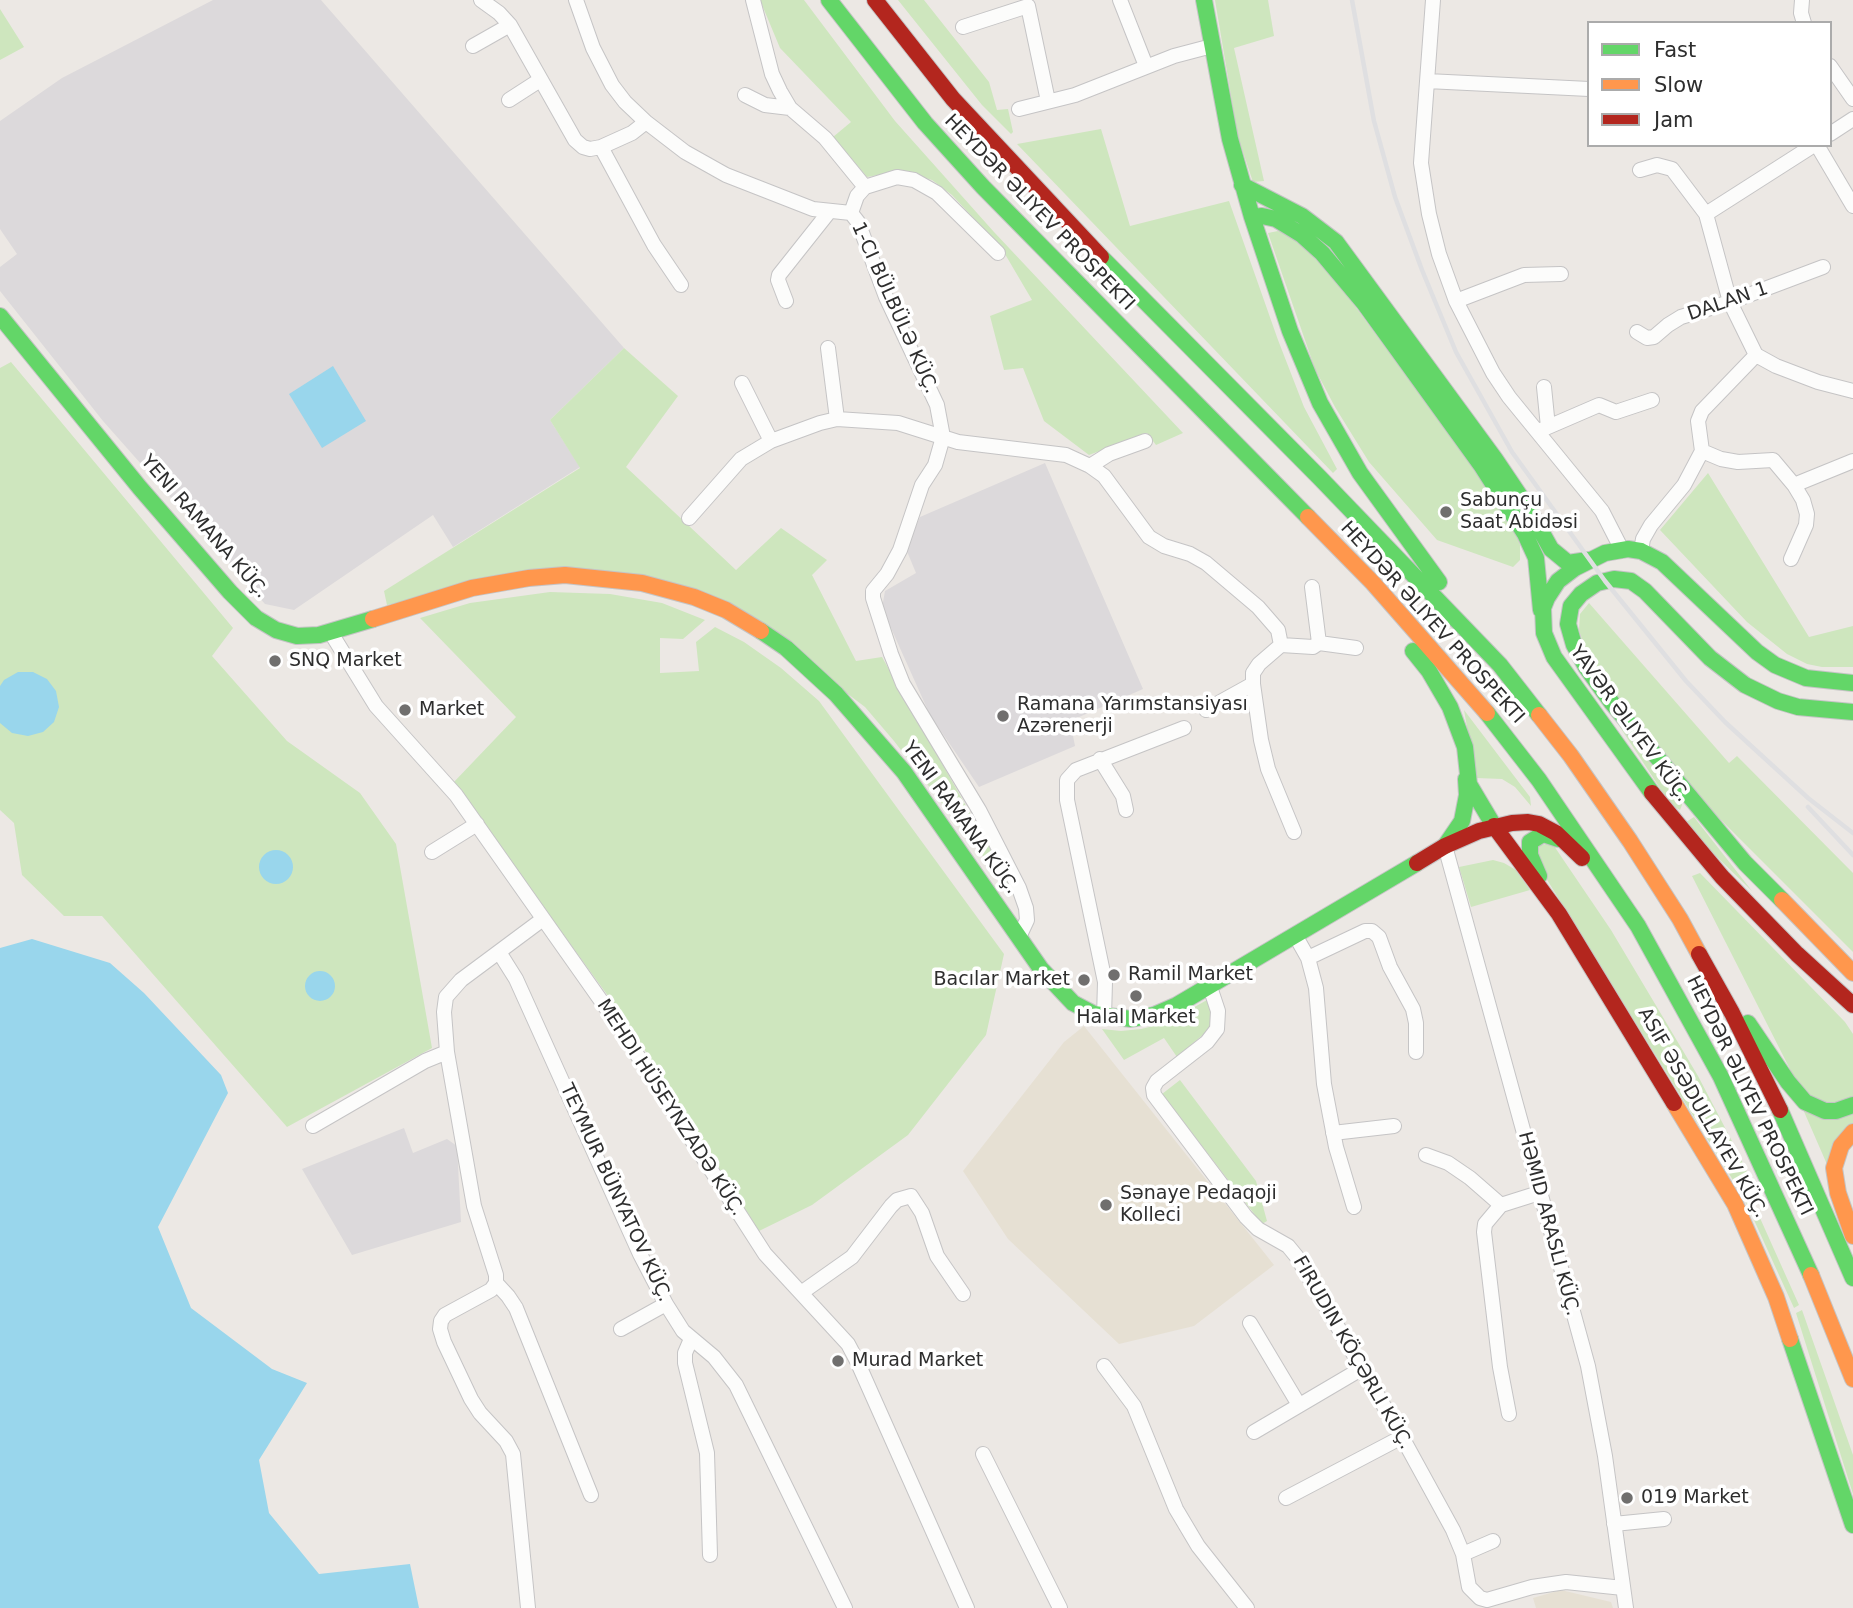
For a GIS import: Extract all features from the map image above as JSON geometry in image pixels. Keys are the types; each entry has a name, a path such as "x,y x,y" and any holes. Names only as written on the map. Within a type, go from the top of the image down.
{"main road":[{"name":"HEYDƏR ƏLIYEV PROSPEKTI","path":"829,0 925,123 1074,282 1373,583 1470,691 1539,780 1638,926 1698,1033 1738,1112 1808,1267 1853,1379"},
{"name":"HEYDƏR ƏLIYEV PROSPEKTI","path":"875,0 953,99 1010,161 1500,665 1602,800 1680,919 1791,1133 1853,1278"},
{"path":"1204,0 1222,97 1251,217 1294,342 1320,403 1360,472 1500,665"},
{"path":"1242,185 1302,216 1336,242 1494,458 1528,508 1551,549 1568,563 1589,560"},
{"name":"YAVƏR ƏLIYEV KÜÇ.","path":"1251,217 1276,219 1302,235 1322,253 1364,303 1487,474 1528,541 1538,568 1542,622 1547,645 1554,657 1642,782 1705,859 1797,954 1853,1005"},
{"name":"YENI RAMANA KÜÇ.","path":"0,316 140,488 243,607 275,630 309,636 331,633 472,587 565,575 642,583 694,597 726,610 786,648 836,694 904,772 1018,937 1059,990 1085,1010 1104,1017 1131,1019 1154,1015 1210,987 1445,846 1494,826 1528,822 1547,827 1571,847 1638,926"},
{"path":"1278,488 1429,671 1456,719 1465,747 1467,794 1462,821 1445,846"},
{"path":"1542,622 1543,608 1552,590 1567,573 1605,553 1641,551 1662,562 1757,652 1791,673 1806,678 1853,682"},
{"name":"YAVƏR ƏLIYEV KÜÇ.","path":"1662,562 1668,571 1670,583 1662,590 1651,590 1631,581 1614,579 1597,583 1586,590 1571,606 1568,624 1574,645 1586,667 1659,761 1745,863 1853,973"},
{"path":"1631,581 1731,675 1778,701 1798,707 1853,712"},
{"path":"1690,639 1668,612 1665,604 1671,593 1684,590 1712,610"},
{"path":"1642,782 1676,815 1683,816 1688,811 1686,799 1659,761"},
{"name":"ASIF ƏSƏDULLAYEV KÜÇ.","path":"1466,770 1473,793 1559,914 1720,1177 1746,1226 1776,1297 1853,1525"},
{"path":"1559,914 1530,855 1531,842 1538,835 1549,834 1571,847"},
{"path":"1680,919 1798,1094 1815,1108 1825,1111 1845,1109 1853,1105"},
{"path":"1797,954 1853,1021"},
{"path":"1853,1132 1841,1146 1835,1168 1838,1193 1853,1236"}],"street":[{"path":"481,0 510,25 575,140 583,147 601,147 632,133 646,122"},
{"name":"1-CI BÜLBÜLƏ KÜÇ.","path":"576,0 593,48 612,85 646,122 685,152 726,175 813,209 850,213 858,222 886,298 937,405 943,438"},
{"path":"753,0 772,74 790,108 825,138 865,187"},
{"path":"1120,0 1146,66"},
{"path":"1433,0 1421,148 1423,181 1439,254 1456,301 1493,373 1542,429 1602,511 1622,550"},
{"path":"1802,0 1803,21"},
{"path":"963,27 1032,3 1048,101"},
{"path":"473,46 510,25"},
{"path":"1019,109 1075,95 1174,55 1212,46"},
{"path":"1832,69 1853,99"},
{"path":"509,100 540,80"},
{"path":"1427,81 1587,89"},
{"path":"745,95 765,105 790,108"},
{"path":"1832,133 1853,119"},
{"path":"601,147 654,245 681,285"},
{"path":"1706,214 1813,147"},
{"path":"1817,147 1853,206"},
{"path":"1640,170 1657,165 1672,169 1706,214 1730,302 1756,355 1818,382 1853,391"},
{"path":"850,213 857,196 865,187 897,177 914,180 937,193 998,253"},
{"path":"786,301 778,280 779,275 829,212"},
{"name":"DALAN 1","path":"1637,332 1647,338 1654,337 1681,317 1730,302 1823,267"},
{"path":"1456,301 1524,275 1561,274"},
{"path":"828,348 837,419"},
{"path":"1641,551 1643,539 1651,525 1684,485 1702,451 1698,421 1702,411 1756,355"},
{"path":"742,383 771,441"},
{"path":"1542,429 1544,387"},
{"path":"1542,429 1599,405 1616,412 1652,400"},
{"path":"690,518 741,459 771,441 837,419 898,423 943,438 980,446 1066,455 1090,466 1104,476 1149,537 1206,563 1258,607 1278,630 1281,645 1259,664 1253,673 1253,684 1268,769 1294,832"},
{"path":"943,438 935,465 922,485 900,550 887,574 873,591 873,598 903,684 979,810 1019,888 1027,920 1018,937"},
{"path":"1090,466 1109,454 1145,442"},
{"path":"1702,451 1738,462 1773,460 1794,485 1807,513 1806,525 1791,559"},
{"path":"1794,485 1853,461"},
{"path":"1312,587 1319,643"},
{"name":"MEHDI HÜSEYNZADƏ KÜÇ.","path":"331,633 376,706 440,775 477,824 638,1055 765,1254 837,1331 857,1361 967,1608"},
{"path":"1281,645 1313,647 1319,643 1356,648"},
{"path":"1206,710 1253,684"},
{"path":"1104,1017 1105,982 1066,788 1069,775 1100,760 1184,728"},
{"path":"1100,760 1123,796 1126,810"},
{"path":"432,852 477,824"},
{"path":"1445,846 1594,1395 1626,1608"},
{"path":"528,1608 513,1454 510,1446 471,1399 440,1329 445,1315 485,1296 496,1283 496,1275 474,1206 447,1052 444,1012 446,997 461,980 543,919"},
{"path":"1308,958 1365,931 1372,931 1379,937 1390,967 1413,1009 1416,1052"},
{"path":"1295,935 1308,958 1316,988 1324,1084 1333,1133 1354,1207"},
{"name":"TEYMUR BÜNYATOV KÜÇ.","path":"499,952 516,979 666,1304 683,1331 714,1357 742,1396 845,1608"},
{"name":"FIRUDIN KÖÇƏRLI KÜÇ.","path":"1210,987 1217,1011 1217,1029 1207,1042 1157,1081 1153,1088 1154,1095 1246,1217 1258,1229 1292,1251 1402,1437 1453,1530 1463,1554 1469,1587 1485,1603 1532,1587 1566,1582 1623,1588"},
{"path":"313,1126 425,1061 447,1052"},
{"path":"1333,1133 1394,1126"},
{"path":"1426,1155 1448,1163 1501,1205"},
{"path":"1509,1414 1500,1367 1485,1224 1501,1205 1539,1193"},
{"path":"801,1293 852,1257 891,1206 897,1200 911,1196 922,1213 937,1256 963,1294"},
{"path":"496,1283 516,1308 591,1495"},
{"path":"621,1329 666,1304"},
{"path":"1250,1323 1299,1405"},
{"path":"691,1339 685,1353 685,1363 707,1453 710,1555"},
{"path":"1104,1366 1134,1406 1176,1509 1198,1546 1247,1608"},
{"path":"1254,1432 1361,1368"},
{"path":"1286,1498 1402,1437"},
{"path":"983,1454 1060,1608"},
{"path":"1614,1524 1664,1520"},
{"path":"1463,1554 1493,1541"}],"shaded area":[{"path":"213,0 321,0 624,348 550,420 580,467 453,547 433,515 294,610 265,604 103,421 0,291 0,267 17,254 0,229 0,121 62,78"},
{"name":"Ramana Yarımstansiyası Azərenerji","path":"1045,463 1143,689 1070,721 1075,746 979,787 930,715 882,608 885,591 916,573 906,549 920,517"},
{"name":"Sənaye Pedaqoji Kolleci","path":"1084,1026 1274,1265 1194,1326 1119,1344 1008,1239 963,1171 1064,1042"},
{"path":"404,1128 413,1153 447,1139 457,1146 461,1222 352,1255 302,1169"},
{"path":"1561,1590 1611,1602 1613,1608 1536,1608 1533,1598"}],"green space":[{"path":"760,0 804,0 895,121 994,232 1183,433 1156,445 1147,433 1089,455 1044,421 1023,368 1004,370 990,316 1032,300 1002,249 952,195 932,180 900,171 867,177 833,137 851,122 780,48"},
{"path":"898,0 924,0 989,82 997,110 1008,109 1013,132 1011,134 982,105"},
{"path":"1215,0 1268,0 1274,36 1234,48 1264,181 1253,182 1238,137"},
{"path":"0,9 24,47 0,60"},
{"path":"1101,129 1130,226 1229,201 1304,407 1337,469 1333,473 1017,144"},
{"path":"1278,231 1293,236 1335,279 1477,472 1514,528 1520,545 1520,560 1513,567 1437,540 1369,462 1315,369 1268,233"},
{"path":"624,348 678,396 626,467 736,570 781,528 827,560 812,575 856,661 882,657 1001,868 1013,895 865,707 737,610 563,570 387,605 384,591 580,468 550,420"},
{"path":"11,362 233,628 212,656 287,741 360,793 396,844 432,1048 287,1127 102,916 64,916 22,875 14,823 0,810 0,368"},
{"path":"1708,473 1809,637 1853,626 1853,667 1822,667 1807,664 1787,654 1747,622 1660,530"},
{"path":"550,592 610,594 662,603 705,620 683,639 660,638 660,673 699,671 696,642 715,627 744,642 781,668 819,701 1004,954 986,1035 908,1135 812,1205 759,1231 627,1022 453,783 516,717 420,618 470,603"},
{"path":"1589,603 1729,763 1737,756 1853,873 1853,952 1708,807 1608,686 1584,645 1579,630 1580,614"},
{"path":"1464,710 1530,797 1531,806 1515,787 1502,779 1476,778"},
{"path":"1616,721 1681,801 1680,810 1671,805"},
{"path":"1694,817 1752,891 1683,824"},
{"path":"1552,843 1611,930 1698,1076 1733,1143 1753,1184 1747,1189 1799,1305 1794,1308 1744,1198 1541,870 1537,850 1540,845"},
{"path":"1493,860 1516,870 1530,890 1471,907 1459,867"},
{"path":"1700,873 1845,1022 1853,1034 1853,1096 1836,1103 1818,1101 1807,1096 1795,1079 1692,876"},
{"path":"1207,1000 1212,1011 1211,1025 1177,1057 1164,1038 1124,1060 1102,1029 1121,1031 1166,1023"},
{"path":"1180,1080 1256,1181 1267,1221 1262,1224 1162,1094"},
{"path":"1802,1107 1853,1113 1853,1123 1829,1169"},
{"path":"1802,1310 1853,1455 1853,1494 1796,1313"}],"water":[{"path":"333,366 366,421 322,448 289,394"},
{"path":"18,672 33,672 47,679 56,691 59,707 54,722 43,732 28,736 12,733 0,723 0,686 4,680"},
{"path":"276,850 288,855 293,867 288,879 276,884 264,879 259,867 264,855"},
{"path":"32,939 110,963 144,993 221,1075 228,1093 158,1227 191,1308 272,1369 307,1383 259,1460 269,1513 319,1574 410,1564 419,1608 0,1608 0,948"},
{"path":"320,971 326,972 334,980 334,992 326,1000 320,1001 314,1000 306,992 305,986 306,980 314,972"}],"railway":[{"path":"1352,0 1374,121 1395,197 1456,352 1512,452 1605,581 1686,681 1725,722 1808,798 1853,833"},
{"path":"1808,807 1853,855"}],"traffic: fast":[{"path":"829,0 925,123 983,187 1308,517"},
{"path":"1204,0 1230,139 1252,217 1276,219 1302,235 1322,253 1364,303 1481,465 1525,534 1536,558 1541,610"},
{"path":"1242,185 1302,216 1336,242 1495,459 1528,508 1551,549 1568,563 1588,560"},
{"path":"1252,217 1290,331 1320,403 1360,473 1439,582"},
{"path":"1101,257 1500,665 1539,715"},
{"path":"0,316 140,488 256,618 276,630 297,636 319,635 373,619"},
{"path":"1652,793 1554,657 1544,633 1543,608 1547,598 1558,581 1575,568 1605,553 1628,549 1641,551 1662,562 1757,652 1775,665 1806,678 1853,683"},
{"path":"1782,900 1745,863 1612,703 1586,667 1574,645 1568,624 1571,606 1581,594 1597,583 1614,579 1631,581 1645,591 1710,658 1745,685 1778,701 1798,707 1853,712"},
{"path":"761,631 786,648 836,694 904,772 1041,969 1073,1003 1094,1014 1131,1019 1154,1015 1177,1005 1417,863"},
{"path":"1413,651 1429,671 1450,707 1465,747 1469,784 1494,826"},
{"path":"1487,713 1539,780 1638,926 1721,1077 1811,1275"},
{"path":"1445,846 1462,821 1467,795 1466,779"},
{"path":"1539,876 1530,855 1530,842 1543,834 1558,839"},
{"path":"1748,1023 1805,1102 1825,1111 1836,1111 1853,1105"},
{"path":"1780,1110 1853,1278"},
{"path":"1790,1339 1853,1525"}],"traffic: slow":[{"path":"1308,517 1373,583 1487,713"},
{"path":"373,619 472,588 565,575 642,583 694,597 726,610 761,631"},
{"path":"1539,715 1630,841 1699,954"},
{"path":"1782,900 1853,973"},
{"path":"1674,1103 1735,1204 1776,1297 1790,1339"},
{"path":"1853,1132 1841,1146 1834,1168 1838,1193 1853,1236"},
{"path":"1811,1275 1853,1379"}],"traffic: jam":[{"path":"875,0 953,99 1101,257"},
{"path":"1652,793 1722,877 1797,954 1853,1005"},
{"path":"1417,863 1445,846 1479,831 1528,822 1539,824 1556,833 1582,858"},
{"path":"1494,826 1559,914 1674,1103"},
{"path":"1699,954 1780,1110"}],"place":[{"name":"Sabunçu Saat Abidəsi","path":"1446,512"},
{"name":"SNQ Market","path":"275,661"},
{"name":"Market","path":"405,710"},
{"name":"Ramana Yarımstansiyası Azərenerji","path":"1003,716"},
{"name":"Ramil Market","path":"1114,975"},
{"name":"Bacılar Market","path":"1084,980"},
{"name":"Halal Market","path":"1136,996"},
{"name":"Sənaye Pedaqoji Kolleci","path":"1106,1205"},
{"name":"Murad Market","path":"838,1361"},
{"name":"019 Market","path":"1627,1498"}]}
